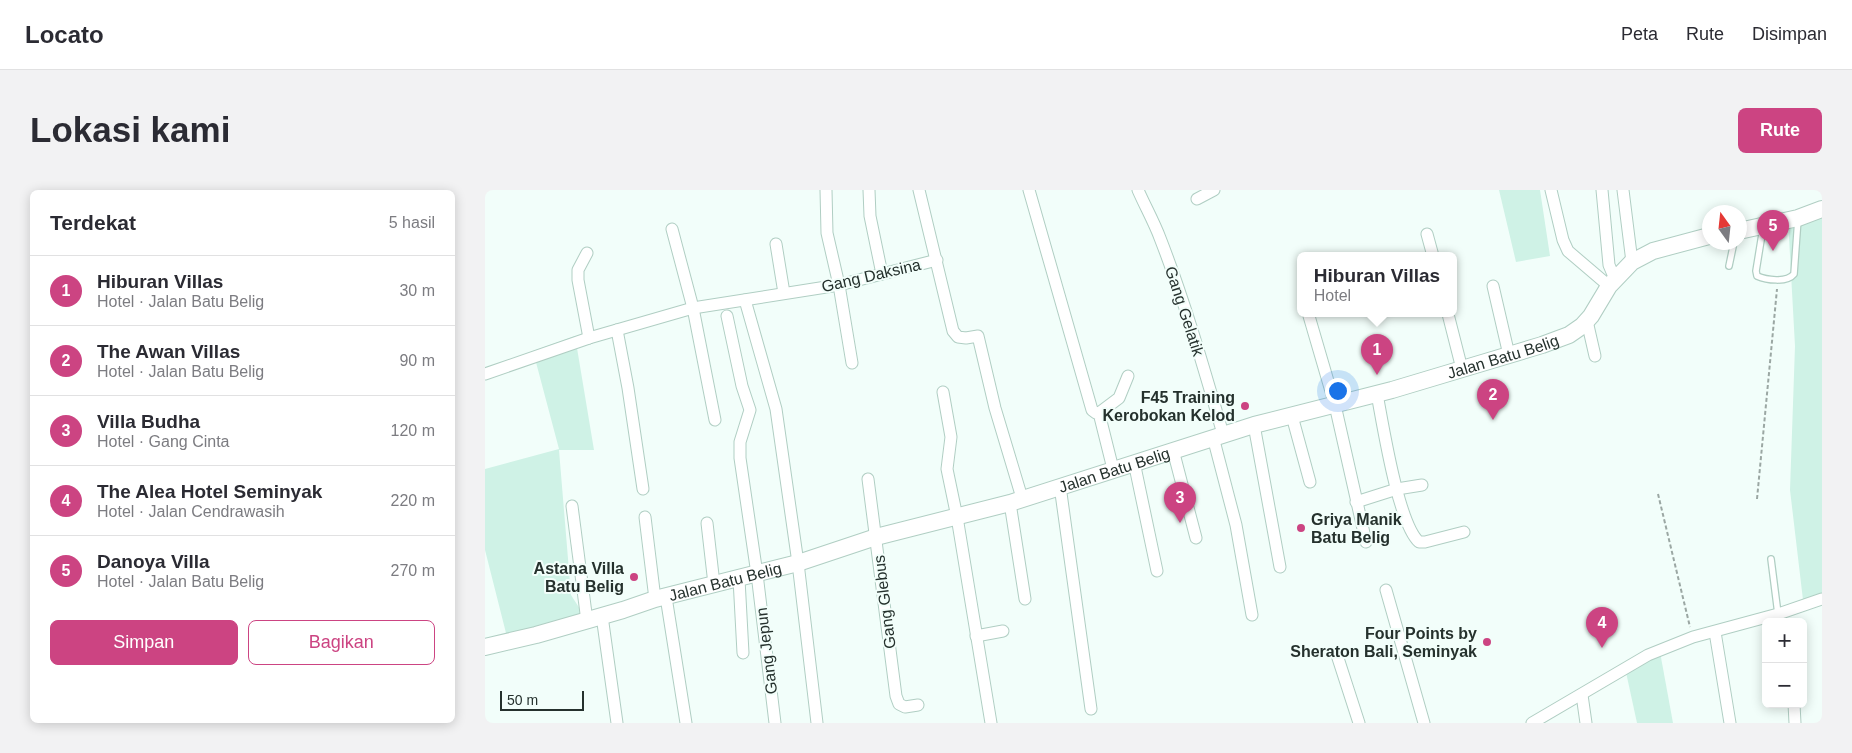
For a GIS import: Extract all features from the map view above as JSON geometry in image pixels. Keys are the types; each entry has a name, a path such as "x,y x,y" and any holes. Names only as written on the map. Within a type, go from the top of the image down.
{"street":[{"path":"826,190 827,233 839,285 852,363"},
{"path":"869,190 870,216 882,274"},
{"path":"919,190 937,260"},
{"path":"1029,190 1092,410 1095,413 1099,413"},
{"name":"Gang Gelatik","path":"1138,190 1160,236 1196,341 1218,436 1252,615"},
{"path":"1197,199 1214,190"},
{"path":"1551,190 1563,240 1568,251 1612,283"},
{"path":"1602,190 1612,283"},
{"path":"1623,190 1632,262"},
{"path":"1747,229 1798,218 1822,209"},
{"path":"672,229 693,308 715,420"},
{"path":"1427,234 1432,252"},
{"name":"Jalan Batu Belig","path":"485,647 536,635 661,598 798,563 876,537 1016,500 1254,425 1377,394 1569,335 1587,321 1612,283 1632,262 1653,251 1702,238"},
{"path":"776,244 784,293"},
{"path":"587,253 578,270 578,280 589,338"},
{"name":"Gang Daksina","path":"485,374 589,338 693,308 839,285 937,260 953,331 958,337 978,336 1016,500"},
{"path":"1493,286 1509,355"},
{"path":"745,300 776,409 798,563 817,723"},
{"name":"Gang Jepun","path":"727,316 742,386 750,410 740,442 740,458 757,574 775,723"},
{"path":"1309,317 1335,405 1366,542"},
{"path":"1449,317 1462,369"},
{"path":"1587,321 1595,356"},
{"path":"617,330 629,388 643,489"},
{"path":"1099,413 1119,398 1128,376"},
{"path":"943,392 951,437 947,469 957,517 991,723"},
{"path":"1377,394 1397,489 1407,521 1415,537 1419,542 1425,542 1465,532"},
{"path":"1099,413 1113,468"},
{"path":"1292,416 1310,482"},
{"path":"1254,425 1280,567"},
{"path":"1173,450 1195,538"},
{"path":"1134,462 1157,571"},
{"name":"Gang Glebus","path":"868,480 896,696 899,704 905,707 918,705"},
{"path":"1356,502 1397,489 1422,485"},
{"path":"1060,486 1091,709"},
{"path":"1016,500 1025,599"},
{"path":"572,506 617,723"},
{"path":"645,517 687,723"},
{"path":"707,522 714,584"},
{"path":"739,579 743,653"},
{"path":"1386,590 1424,723"},
{"path":"1533,723 1648,655 1693,637 1785,615 1822,599"},
{"path":"976,636 1003,631"},
{"path":"1715,632 1730,723"},
{"path":"1337,655 1359,723"},
{"path":"1581,695 1586,723"},
{"path":"1793,708 1795,723"}],"lane":[{"path":"1763,226 1756,273 1761,277 1789,278 1794,274 1798,218"},
{"path":"1729,266 1732,250"},
{"path":"1771,559 1785,615"}],"path":[{"path":"1757,499 1777,279"},
{"path":"1658,494 1693,637"}],"green space":[{"path":"1499,190 1540,190 1550,256 1516,262"},
{"path":"1822,205 1822,594 1803,600 1790,490 1795,346 1788,219"},
{"path":"575,336 594,450 559,450 571,595 587,620 507,637 485,550 485,469 559,449 533,351"},
{"path":"1660,652 1673,723 1637,723 1624,663"}],"place":[{"name":"Danoya Villa","path":"1773,251"},
{"name":"Hiburan Villas","path":"1377,375"},
{"name":"F45 Training Kerobokan Kelod","path":"1245,406"},
{"name":"The Awan Villas","path":"1493,420"},
{"name":"Villa Budha","path":"1180,523"},
{"name":"Griya Manik Batu Belig","path":"1301,528"},
{"name":"Astana Villa Batu Belig","path":"634,577"},
{"name":"Four Points by Sheraton Bali, Seminyak","path":"1487,642"},
{"name":"The Alea Hotel Seminyak","path":"1602,648"}]}
